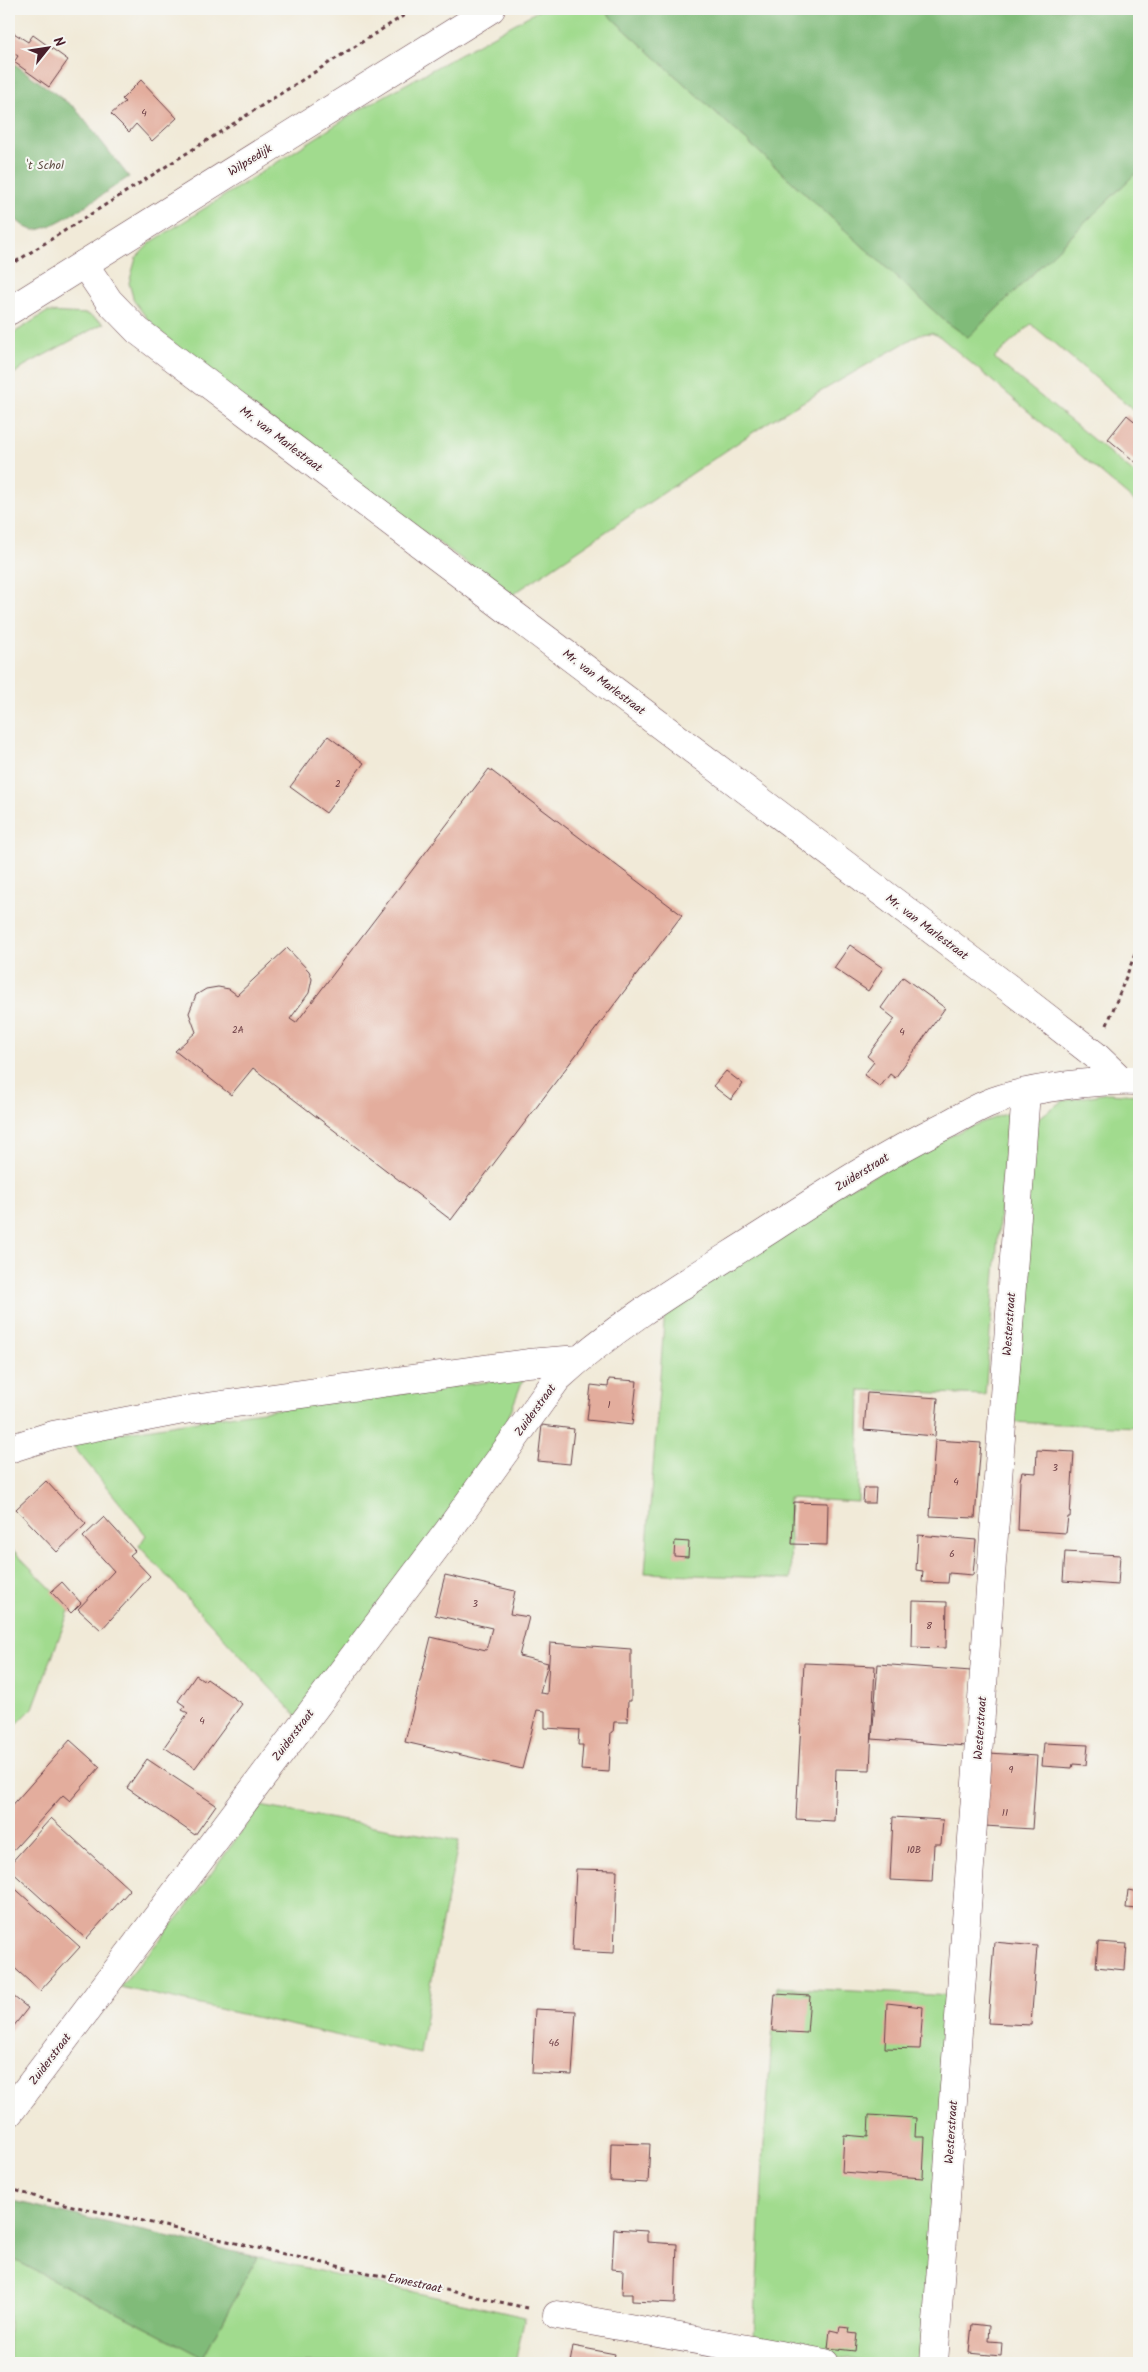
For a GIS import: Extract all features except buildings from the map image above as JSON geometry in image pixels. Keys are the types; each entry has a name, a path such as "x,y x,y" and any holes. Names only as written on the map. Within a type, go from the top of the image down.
{"street":[{"name":"Wilpsedijk","path":"9,311 490,9"},
{"name":"Mr. van Marlestraat","path":"84,264 109,301 138,332 1130,1080"},
{"name":"Zuiderstraat","path":"9,2113 449,1530 557,1379 579,1359 660,1301 891,1154 993,1101 1026,1092 1130,1080"},
{"name":"Westerstraat","path":"934,2363 1026,1092"},
{"name":"Zuiderstraat","path":"9,1449 53,1435 178,1411 500,1367 579,1359"},
{"path":"557,2314 825,2363"}],"path":[{"path":"9,266 414,9"},
{"path":"1095,1055 1139,944"},
{"name":"Ennestraat","path":"9,2188 41,2199 557,2314"}],"green space":[{"path":"541,9 602,9 945,321 968,337 1139,170 1139,414 1031,324 994,358 1139,477 1139,505 939,336 931,333 920,334 770,421 512,595 373,496 195,363 149,321 134,301 129,283 136,258 150,243 361,109"},
{"path":"602,9 1139,9 1139,170 968,337 945,321"},
{"name":"'t Schol","path":"9,60 75,108 129,177 68,217 54,224 34,230 24,226 9,213"},
{"path":"47,312 87,314 104,323 24,366 9,378 9,336"},
{"path":"1108,1093 1139,1095 1139,1427 1009,1422 1028,1126 1062,1101"},
{"path":"1008,1113 985,1395 860,1390 858,1502 789,1498 791,1579 645,1573 665,1310 838,1194 964,1129"},
{"path":"524,1377 495,1452 299,1719 139,1546 146,1535 69,1441 248,1413"},
{"path":"9,1546 70,1608 33,1708 9,1732"},
{"path":"260,1806 459,1841 438,1941 420,2054 120,1987 184,1911"},
{"path":"776,1987 951,1996 924,2354 912,2363 869,2363 754,2338 764,2144"},
{"path":"9,2200 257,2257 203,2357 9,2257"},
{"path":"9,2257 203,2357 257,2257 525,2317 515,2363 9,2363"}]}
